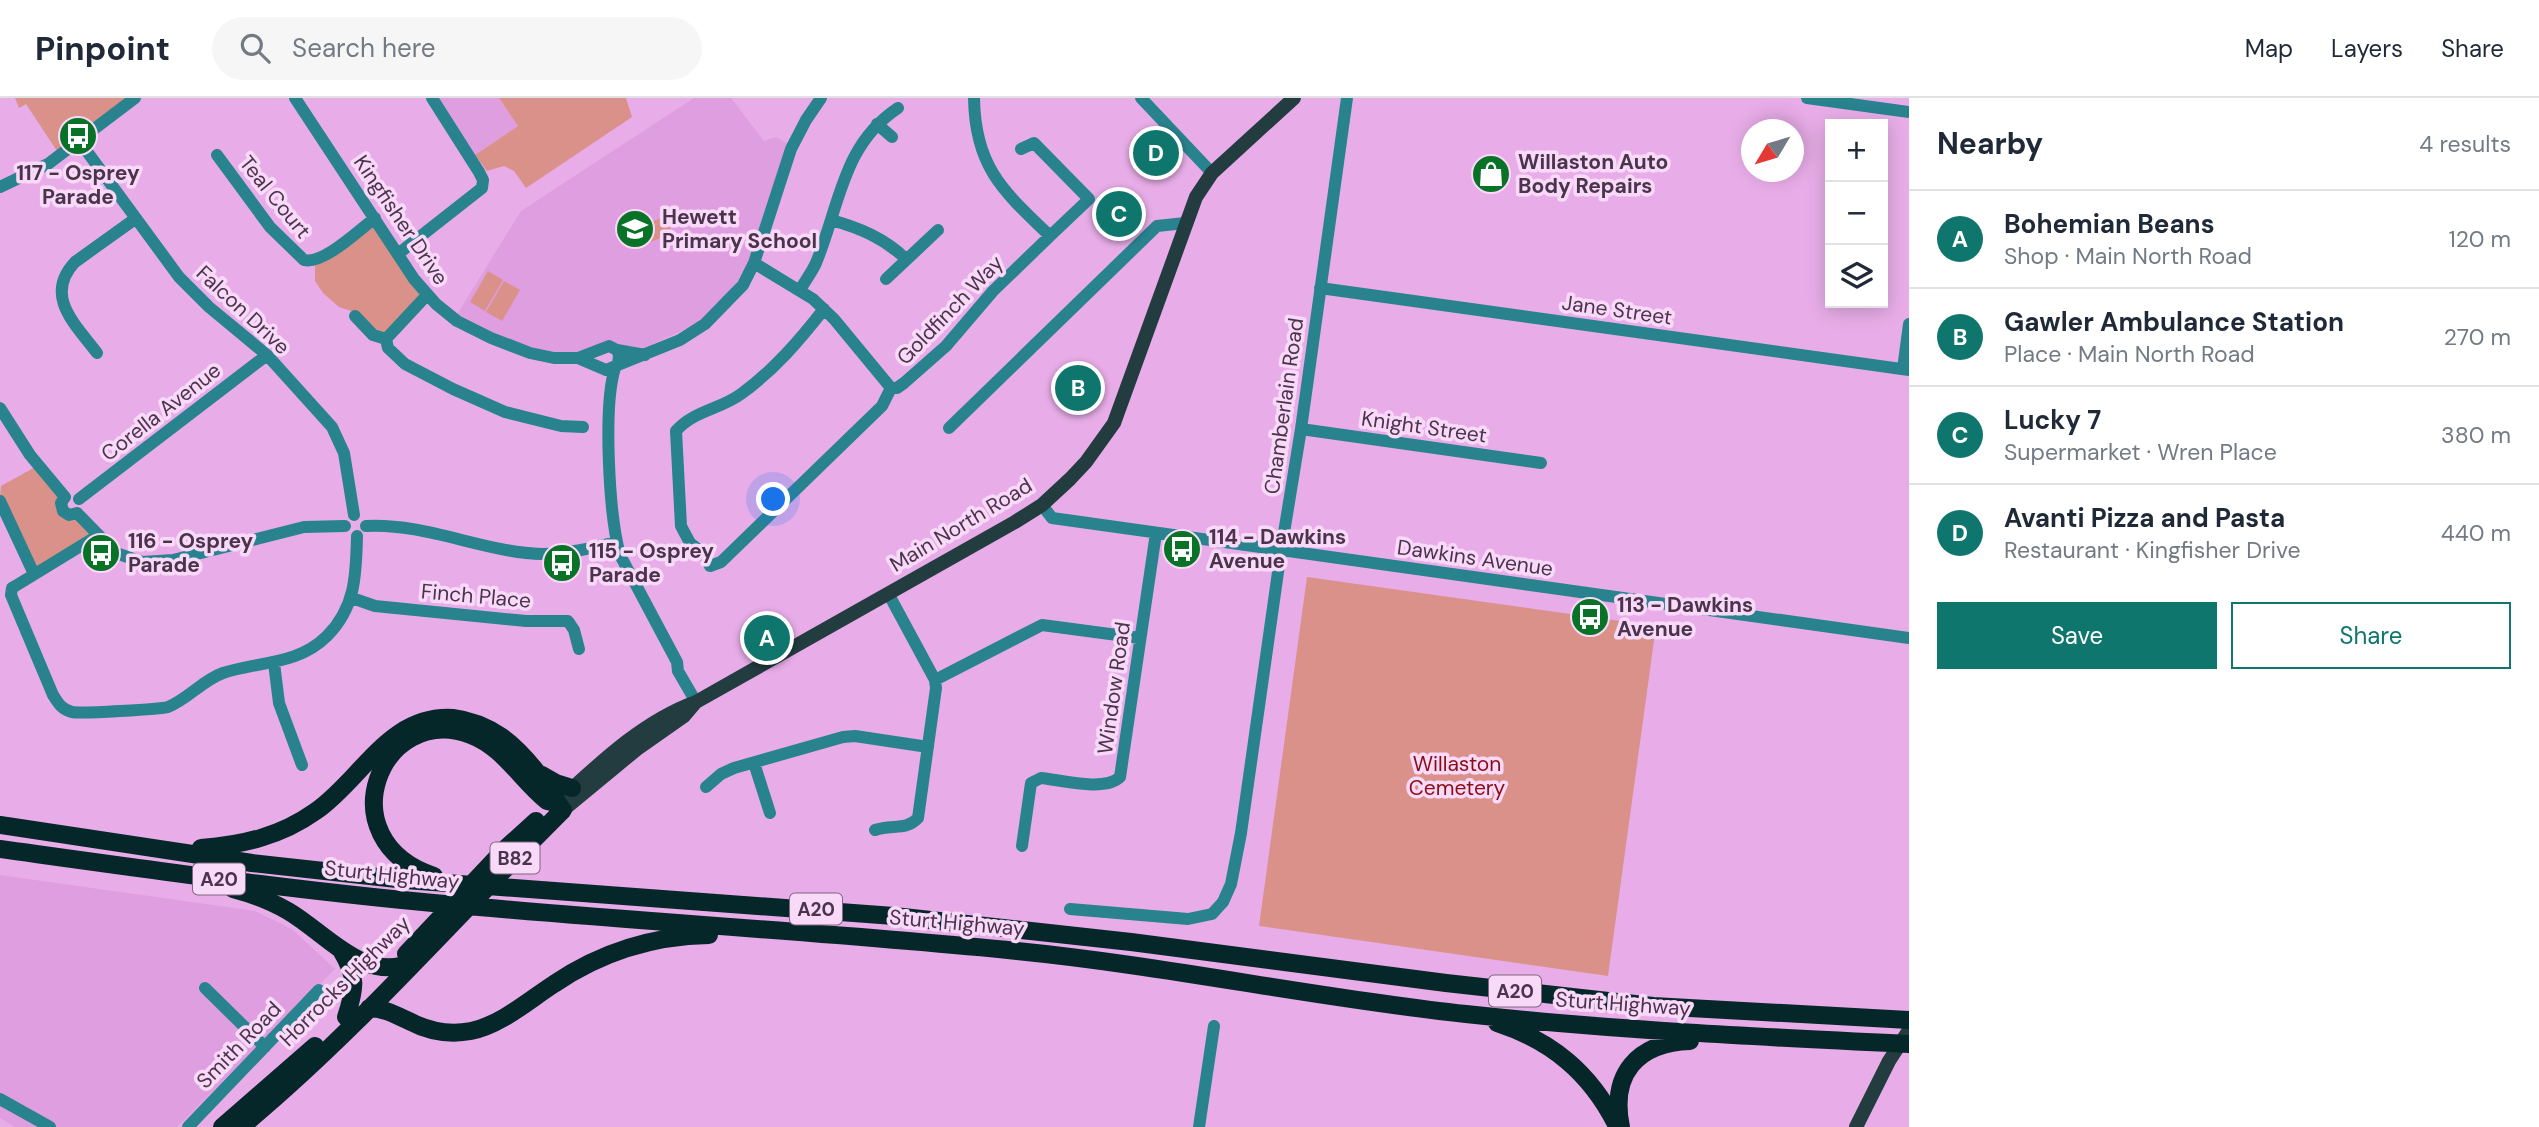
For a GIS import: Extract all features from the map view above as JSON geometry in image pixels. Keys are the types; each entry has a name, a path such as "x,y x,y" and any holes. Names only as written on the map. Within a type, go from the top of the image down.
{"highway":[{"path":"163,850 229,846 284,830 326,804 397,734 412,725 429,720 456,719 483,726 510,743 532,766 560,806"},
{"path":"460,883 413,868 395,855 383,840 376,822 374,794 379,775 392,755 406,742 438,731 462,732 489,745 537,793 560,806"},
{"path":"532,766 549,779 572,788"},
{"path":"505,849 530,819 537,804 537,793"},
{"name":"Horrocks Highway","path":"241,1127 299,1077 505,849 560,806"},
{"name":"Horrocks Highway","path":"222,1127 346,1017 413,962 560,806"},
{"name":"Sturt Highway","path":"0,825 163,850 406,880 894,916 1120,940 1458,984 1639,1004 1749,1013 1909,1020"},
{"name":"Sturt Highway","path":"0,849 186,875 438,904 1039,954 1467,1014 1774,1037 1909,1044"},
{"path":"186,875 242,891 275,904 300,919 341,950 365,962 382,988 383,1010 419,1026 438,1031 475,1030 507,1015 576,969 634,945 689,935 796,932"},
{"path":"341,950 354,979 354,994 346,1017"},
{"path":"382,988 413,962"},
{"path":"1467,1014 1524,1033 1555,1050 1589,1081 1619,1127"},
{"path":"1619,1127 1621,1083 1633,1062 1645,1052 1676,1041 1774,1037"}],"main road":[{"name":"Main North Road","path":"560,806 572,788 609,755 678,708 699,700 1042,505 1086,461 1114,423 1196,197 1212,173 1294,98"},
{"name":"Main North Road","path":"560,806 684,716 699,700"},
{"path":"1856,1127 1889,1061 1909,1030"}],"street":[{"path":"0,187 35,172 80,142 135,98"},
{"name":"Kingfisher Drive","path":"295,98 427,295 457,321 491,338 530,353 554,358 578,358 599,367"},
{"path":"398,254 482,188 483,180 479,172 432,98"},
{"path":"599,367 606,370 680,340 705,324 743,285 754,263 791,149 821,98"},
{"path":"974,98 976,130 992,174 1017,204 1050,236"},
{"path":"1140,98 1212,173"},
{"name":"Chamberlain Road","path":"1070,909 1188,919 1206,917 1223,902 1231,884 1257,728 1347,98"},
{"path":"1807,98 1851,101 1909,112"},
{"path":"800,290 816,265 855,152 867,134 898,108"},
{"path":"877,124 892,137"},
{"name":"Goldfinch Way","path":"754,263 800,290 824,309 891,388 897,388 946,346 993,291 1089,200 1036,138 1021,149"},
{"name":"Falcon Drive","path":"80,142 189,289 267,355 337,434 344,453 354,515"},
{"name":"Teal Court","path":"216,155 270,226 304,260 310,262 323,258 374,218"},
{"path":"97,353 65,310 61,284 68,269 75,262 135,219"},
{"path":"831,220 879,237 906,259"},
{"path":"948,428 1157,226 1185,223"},
{"path":"886,279 938,230"},
{"name":"Jane Street","path":"1320,288 1906,370"},
{"path":"386,339 427,295"},
{"path":"824,309 787,355 747,389 683,423 676,431 681,526 690,543 704,554 710,566 716,565 882,405 891,388"},
{"path":"355,316 373,335 386,339"},
{"path":"1906,370 1909,324"},
{"path":"386,339 388,348 405,364 463,394 505,412 561,426 583,427"},
{"path":"609,398 595,356 600,348 609,346 645,355"},
{"name":"Kingfisher Drive","path":"578,358 600,348"},
{"path":"617,350 619,355 609,398 611,483 620,555 677,662 678,671 699,700"},
{"name":"Corella Avenue","path":"72,498 267,355"},
{"path":"0,408 30,455 72,498 80,508 77,513 69,515 63,511 61,503 72,498"},
{"name":"Knight Street","path":"1301,429 1541,463"},
{"path":"0,501 34,574"},
{"name":"Dawkins Avenue","path":"1042,505 1052,519 1909,638"},
{"path":"77,513 116,553 149,562 173,559 304,527 345,526"},
{"path":"354,515 364,520 366,526 362,535 357,536 351,536 345,526 346,521 354,515"},
{"path":"366,526 407,526 506,550 543,554 578,551 617,542"},
{"name":"Window Road","path":"1022,846 1031,783 1036,779 1099,785 1111,784 1120,777 1156,533"},
{"path":"97,536 12,588 11,599 53,695 58,704 70,712 166,708 224,673 289,659 319,644 342,619 352,598 356,575 357,536"},
{"path":"875,830 887,826 910,825 918,818 935,680 888,593"},
{"name":"Finch Place","path":"352,598 375,606 526,621 568,621 574,630 579,649"},
{"path":"935,680 1042,625 1140,638"},
{"path":"274,663 279,703 302,765"},
{"path":"706,787 721,774 843,737 855,736 928,747"},
{"path":"754,763 770,813"},
{"path":"205,988 265,1047"},
{"name":"Smith Road","path":"188,1127 319,990"},
{"path":"1199,1127 1214,1026"},
{"path":"0,1099 50,1127"}],"shaded area":[{"path":"437,98 499,98 518,126 475,155"},
{"name":"Hewett Primary School","path":"694,98 731,98 764,141 776,137 787,143 745,272 715,309 696,324 643,349 630,350 612,341 605,341 582,354 548,352 509,342 456,316 521,211"},
{"path":"0,875 255,911 292,929 335,969 177,1127 15,1127 0,1118"}],"green space":[{"path":"15,98 129,98 57,151 26,104 19,108"},
{"path":"499,98 626,98 632,117 526,188 514,171 504,166 487,171 475,155 518,126"},
{"path":"665,216 672,233 639,247 631,231"},
{"path":"374,223 421,295 384,336 351,311 339,307 323,293 315,281 315,266"},
{"path":"488,271 503,280 485,311 470,302"},
{"path":"504,281 520,290 502,321 486,312"},
{"path":"37,466 90,535 37,568 0,497 1,486"},
{"name":"Willaston Cemetery","path":"1307,577 1656,626 1608,976 1259,926"}],"place":[{"name":"117 - Osprey Parade","path":"78,136"},
{"name":"Avanti Pizza and Pasta","path":"1156,153"},
{"name":"Willaston Auto Body Repairs","path":"1491,174"},
{"name":"Lucky 7","path":"1119,214"},
{"name":"Hewett Primary School","path":"635,229"},
{"name":"Gawler Ambulance Station","path":"1078,388"},
{"name":"114 - Dawkins Avenue","path":"1182,549"},
{"name":"116 - Osprey Parade","path":"101,553"},
{"name":"115 - Osprey Parade","path":"562,563"},
{"name":"113 - Dawkins Avenue","path":"1590,617"},
{"name":"Bohemian Beans","path":"767,638"}]}
